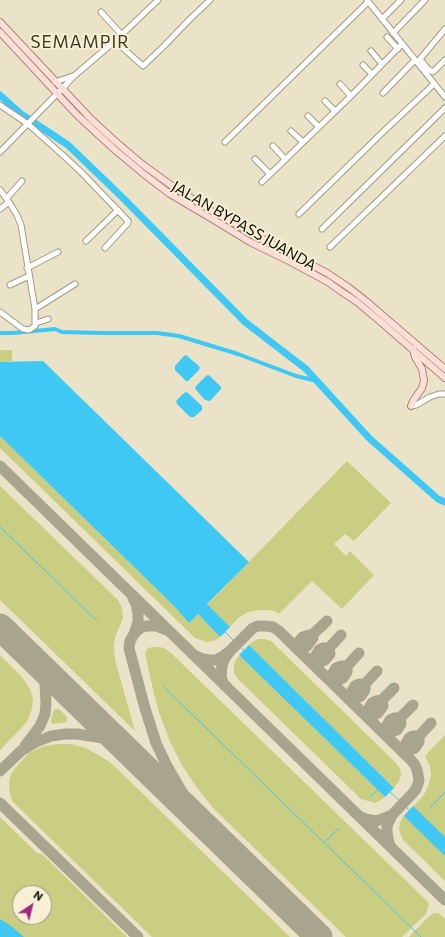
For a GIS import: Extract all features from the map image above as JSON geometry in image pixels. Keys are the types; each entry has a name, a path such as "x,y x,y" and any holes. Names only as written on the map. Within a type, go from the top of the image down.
{"main road":[{"name":"JALAN BYPASS JUANDA","path":"0,22 55,82 60,92"},
{"name":"JALAN BYPASS JUANDA","path":"0,32 60,92 77,115 115,150 210,210 327,273 348,287 443,369 445,378"},
{"name":"JALAN BYPASS JUANDA","path":"133,160 170,194 250,242 333,285 357,302 413,349 443,369"},
{"path":"412,406 413,401 422,388 424,381 422,369 415,357 413,349"}],"street":[{"path":"0,152 29,124 74,76 122,35 158,0"},
{"path":"115,41 143,66 210,0"},
{"path":"382,19 401,0"},
{"path":"393,33 425,0"},
{"path":"225,142 367,1 415,60 422,65 434,84 444,95"},
{"path":"101,12 122,35"},
{"path":"422,65 420,60 421,57 445,29"},
{"path":"387,37 398,49"},
{"path":"262,182 351,96 402,44"},
{"path":"371,51 382,64"},
{"path":"383,92 415,60"},
{"path":"426,70 433,72 445,60"},
{"path":"363,65 372,74"},
{"path":"55,82 74,76"},
{"path":"340,84 351,96"},
{"path":"299,214 349,164 434,84"},
{"path":"325,100 335,111"},
{"path":"0,105 29,124 82,173 128,221 105,248"},
{"path":"322,229 445,108"},
{"path":"308,116 319,127"},
{"path":"291,131 303,142"},
{"path":"330,247 445,136"},
{"path":"273,146 285,159"},
{"path":"255,159 270,174"},
{"path":"0,209 22,181"},
{"path":"0,190 8,200 21,225 28,276 35,309 35,326 29,330 23,330 0,312"},
{"path":"86,241 118,210"},
{"path":"27,268 58,252"},
{"path":"10,284 28,276"},
{"path":"35,309 75,284"},
{"path":"36,322 48,319"},
{"path":"412,406 430,397 445,394"}],"green space":[{"path":"0,350 12,350 12,361 0,362"},
{"path":"0,436 178,610 189,623 198,614 220,637 216,640 206,642 195,638 0,448"},
{"path":"347,461 391,503 354,541 345,534 334,544 346,556 350,551 374,575 342,609 312,581 279,614 268,610 248,612 238,618 230,627 207,605"},
{"path":"0,486 118,600 122,608 123,618 115,637 115,660 135,731 0,600"},
{"path":"257,639 271,641 396,763 401,773 400,779 394,788 249,645"},
{"path":"152,647 160,647 171,653 429,903 426,914 402,937 346,937 213,808 183,767 171,744 160,715 145,653 147,649"},
{"path":"0,655 22,677 30,689 33,700 32,709 27,722 0,750"},
{"path":"239,655 385,797 375,803 361,799 238,679 234,673 234,665"},
{"path":"54,709 59,709 67,717 67,722 52,724 51,720"},
{"path":"445,735 445,881 403,840 399,828 403,817 423,796 428,787 431,776 430,767 425,756"},
{"path":"71,744 86,748 110,762 290,937 152,937 13,802 10,795 9,783 11,774 16,767 29,753 44,746"},
{"path":"0,817 37,853 42,854 127,937 0,937"},
{"path":"434,913 439,913 445,919 445,937 409,937 429,916"}],"water":[{"path":"186,355 200,368 188,381 186,381 175,370 175,366"},
{"path":"43,361 249,562 207,604 230,627 220,637 198,614 189,623 178,610 0,436 0,362"},
{"path":"208,375 221,387 221,389 210,401 205,400 195,388"},
{"path":"186,392 202,406 202,410 194,417 190,417 177,404 176,401"},
{"path":"249,645 394,788 385,797 239,655"},
{"path":"413,806 445,837 445,856 404,816"},
{"path":"0,919 11,926 24,937 0,937"}],"waterway":[{"path":"0,95 21,114 68,145 123,198 245,322 306,369 369,438 438,499 445,502"},
{"path":"0,333 55,329 62,332 157,333 179,336 238,354 296,376 317,381"},
{"path":"0,527 96,620"},
{"path":"225,632 244,651"},
{"path":"164,687 421,937"},
{"path":"370,797 378,789"},
{"path":"390,792 409,810"},
{"path":"430,808 445,792"},
{"path":"325,842 339,828"}],"taxiway":[{"path":"0,466 445,900"},
{"path":"133,598 136,604 138,622 130,641 129,648 144,705 156,743 167,766 199,821"},
{"path":"297,649 307,646 313,638 312,635 327,621"},
{"path":"134,634 140,628 146,626 157,626 166,630"},
{"path":"230,651 253,628 258,626 273,627 279,631 411,760 417,770 419,780 418,784 412,794 392,815"},
{"path":"295,647 303,637 312,635"},
{"path":"329,648 319,650 315,657 314,665 325,660 330,654 329,648 341,635"},
{"path":"196,656 203,659 216,660 230,651 222,665 221,678 225,686"},
{"path":"347,666 336,668 332,675 332,682 343,678 347,672 347,666 359,653"},
{"path":"25,746 40,726 45,714 45,683 42,672 35,661"},
{"path":"365,684 355,686 351,693 350,700 361,696 365,690 365,684 377,671"},
{"path":"382,700 372,703 368,710 367,717 378,713 383,706 382,700 394,688"},
{"path":"400,718 390,720 386,727 385,734 397,730 401,724 400,718 413,705"},
{"path":"419,736 409,738 405,745 404,752 415,748 419,742 419,736 431,723"},
{"path":"0,771 21,751 36,742 51,736 77,734 103,738 123,746"},
{"path":"0,803 138,937"},
{"path":"361,817 376,821 392,815 387,826 390,846"}],"runway":[{"path":"0,627 319,937"}],"district":[{"name":"SEMAMPIR","path":"80,42"}]}
